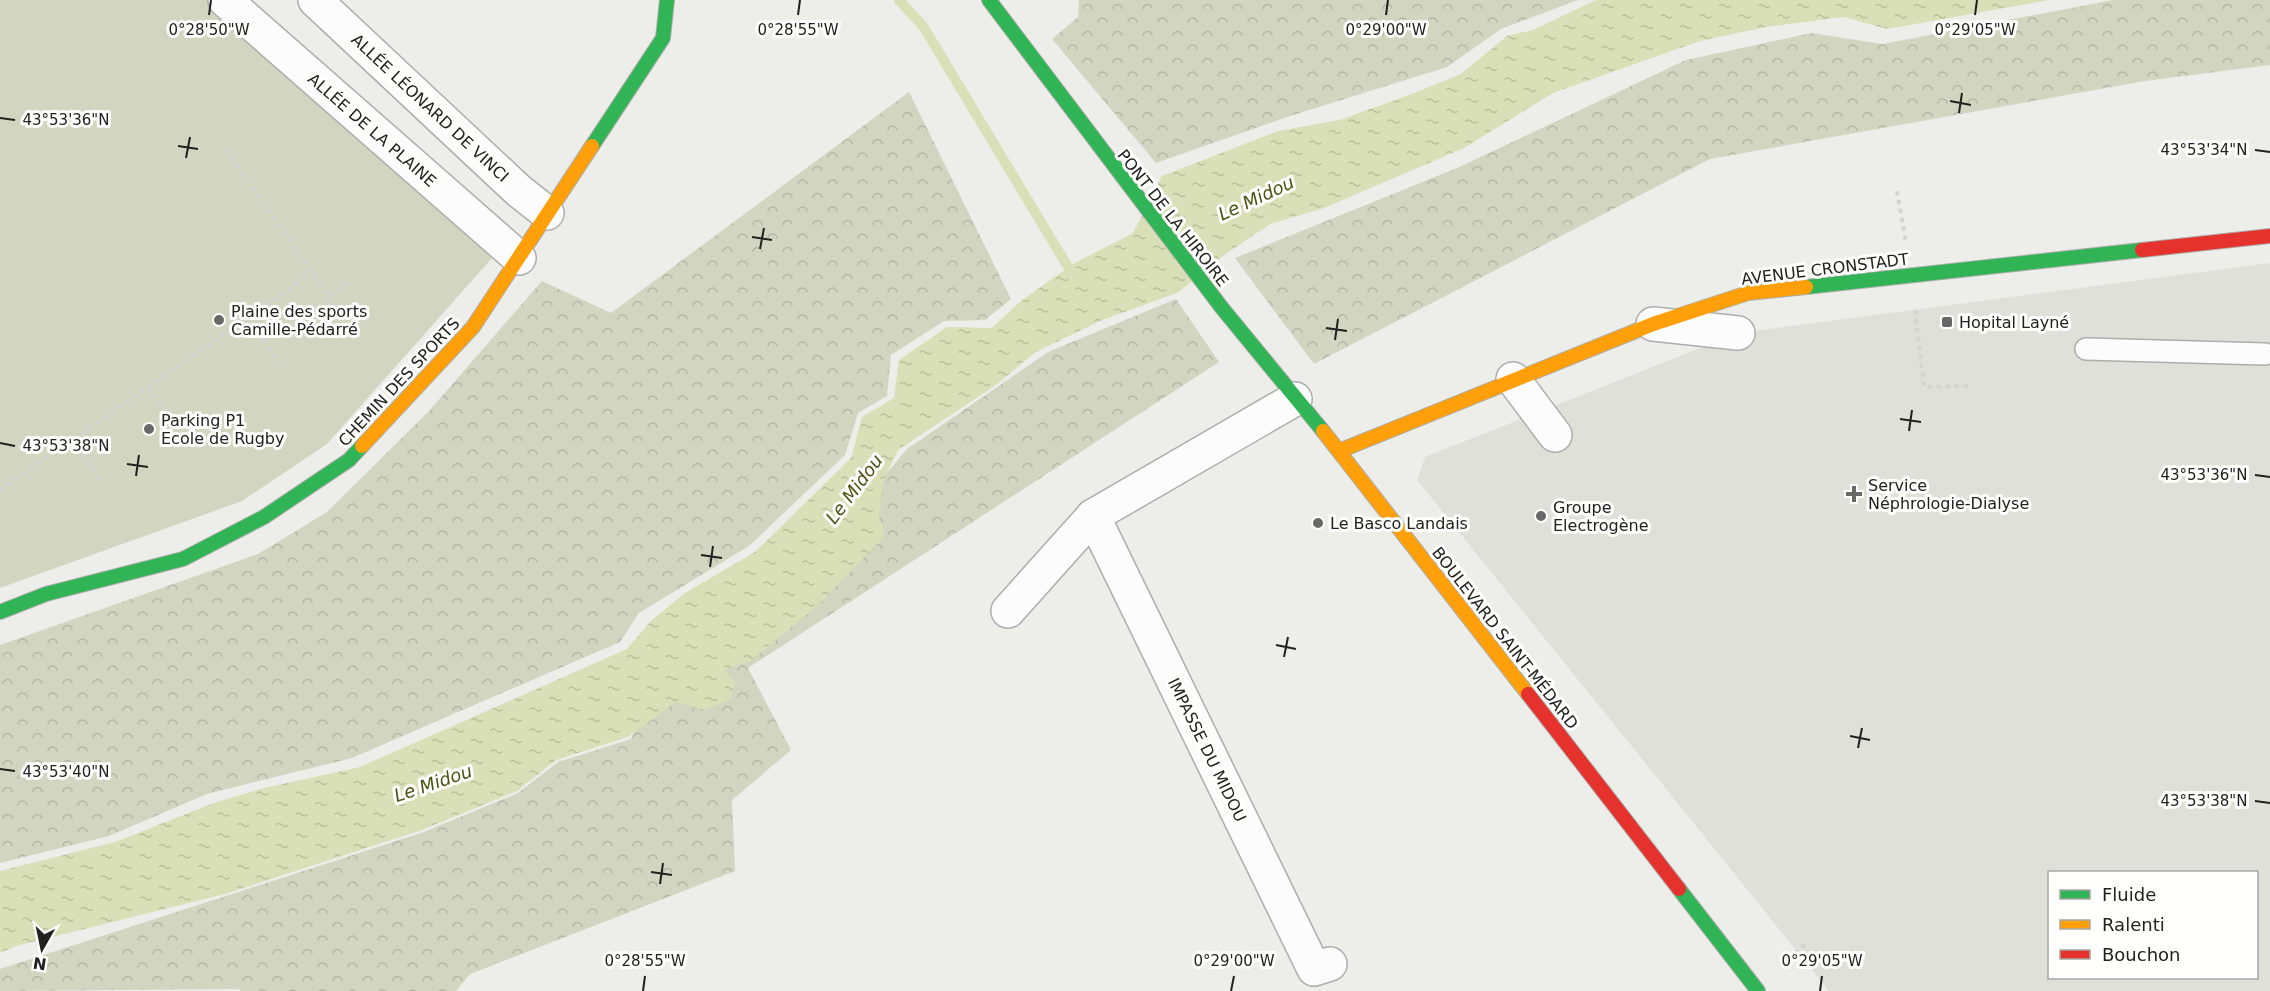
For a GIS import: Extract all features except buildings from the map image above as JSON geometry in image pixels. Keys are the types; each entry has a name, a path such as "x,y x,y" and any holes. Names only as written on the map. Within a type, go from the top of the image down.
{"street":[{"name":"ALLÉE DE LA PLAINE","path":"225,0 519,258"},
{"name":"ALLÉE LÉONARD DE VINCI","path":"315,0 519,191 547,213"},
{"name":"CHEMIN DES SPORTS","path":"0,612 46,594 183,559 264,517 349,460 473,327 663,38 667,0"},
{"name":"PONT DE LA HIROIRE","path":"989,0 1222,308"},
{"name":"AVENUE CRONSTADT","path":"1339,451 1653,324 1748,293 2270,236"},
{"name":"BOULEVARD SAINT-MÉDARD","path":"1222,308 1339,451 1758,991"},
{"path":"1653,324 1738,333"},
{"path":"1514,379 1555,435"},
{"path":"1008,611 1093,516 1295,399"},
{"name":"IMPASSE DU MIDOU","path":"1093,516 1314,969 1330,964"}],"lane":[{"path":"2086,349 2265,354"}],"path":[{"path":"226,150 339,311"},
{"path":"1897,191 1906,249"},
{"path":"0,490 311,274"},
{"path":"328,296 354,281"},
{"path":"1915,309 1924,387 1969,386"},
{"path":"248,318 283,370"},
{"path":"149,386 177,427"},
{"path":"73,439 99,480"},
{"path":"1777,966 1805,945"}],"shaded area":[{"path":"2270,263 2270,991 1829,991 1417,480 1425,457 1738,333"}],"green space":[{"name":"Plaine des sports Camille-Pédarré","path":"0,0 207,0 492,258 327,444 242,501 0,588"},
{"path":"1079,0 1578,0 1501,29 1447,67 1293,115 1156,163 1052,39 1078,17"},
{"path":"2113,0 2270,0 2270,65 2145,81 1710,159 1314,364 1235,258 1457,168 1686,60 1811,33 1883,44"},
{"path":"909,92 1011,299 985,320 944,321 891,355 887,396 858,413 845,455 749,546 639,613 620,642 352,758 207,794 109,836 0,863 0,645 258,554 327,512 429,411 542,281 611,313"},
{"path":"1176,299 1219,362 748,668 791,750 732,800 735,871 470,974 456,991 241,991 239,989 0,991 0,969 424,832 518,793 558,762 631,739 644,708 793,584 907,449 1048,352"}],"water":[{"name":"Le Midou","path":"1596,0 2049,0 1887,29 1844,17 1766,27 1700,41 1553,93 1464,148 1324,208 1270,224 1220,258 1179,292 1100,321 1036,352 993,387 898,450 883,481 879,518 884,530 882,539 816,607 750,661 724,670 735,682 731,699 705,710 676,702 628,737 556,760 517,791 422,830 225,894 16,946 0,953 0,871 115,842 214,803 260,789 360,767 627,649 651,621 685,593 755,552 851,458 862,417 894,398 899,360 947,327 992,328 1021,301 1073,264 1133,233 1162,176 1278,131 1340,120 1417,92 1461,74 1507,36 1533,30"}],"waterway":[{"path":"899,0 923,26 1068,267"}],"traffic: fast":[{"path":"592,146 663,38 667,0"},
{"path":"989,0 1222,308 1323,431"},
{"path":"1806,287 2142,250"},
{"path":"0,612 46,594 183,559 264,517 349,460 362,446"},
{"path":"1679,889 1758,991"}],"traffic: slow":[{"path":"362,446 473,327 592,146"},
{"path":"1339,451 1653,324 1748,293 1806,287"},
{"path":"1323,431 1528,694"}],"traffic: jam":[{"path":"2142,250 2270,236"},
{"path":"1528,694 1679,889"}],"place":[{"name":"Plaine des sports Camille-Pédarré","path":"219,320"},
{"name":"Hopital Layné","path":"1947,322"},
{"name":"Parking P1 Ecole de Rugby","path":"149,429"},
{"name":"Service Néphrologie-Dialyse","path":"1854,494"},
{"name":"Groupe Electrogène","path":"1541,516"},
{"name":"Le Basco Landais","path":"1318,523"}]}
